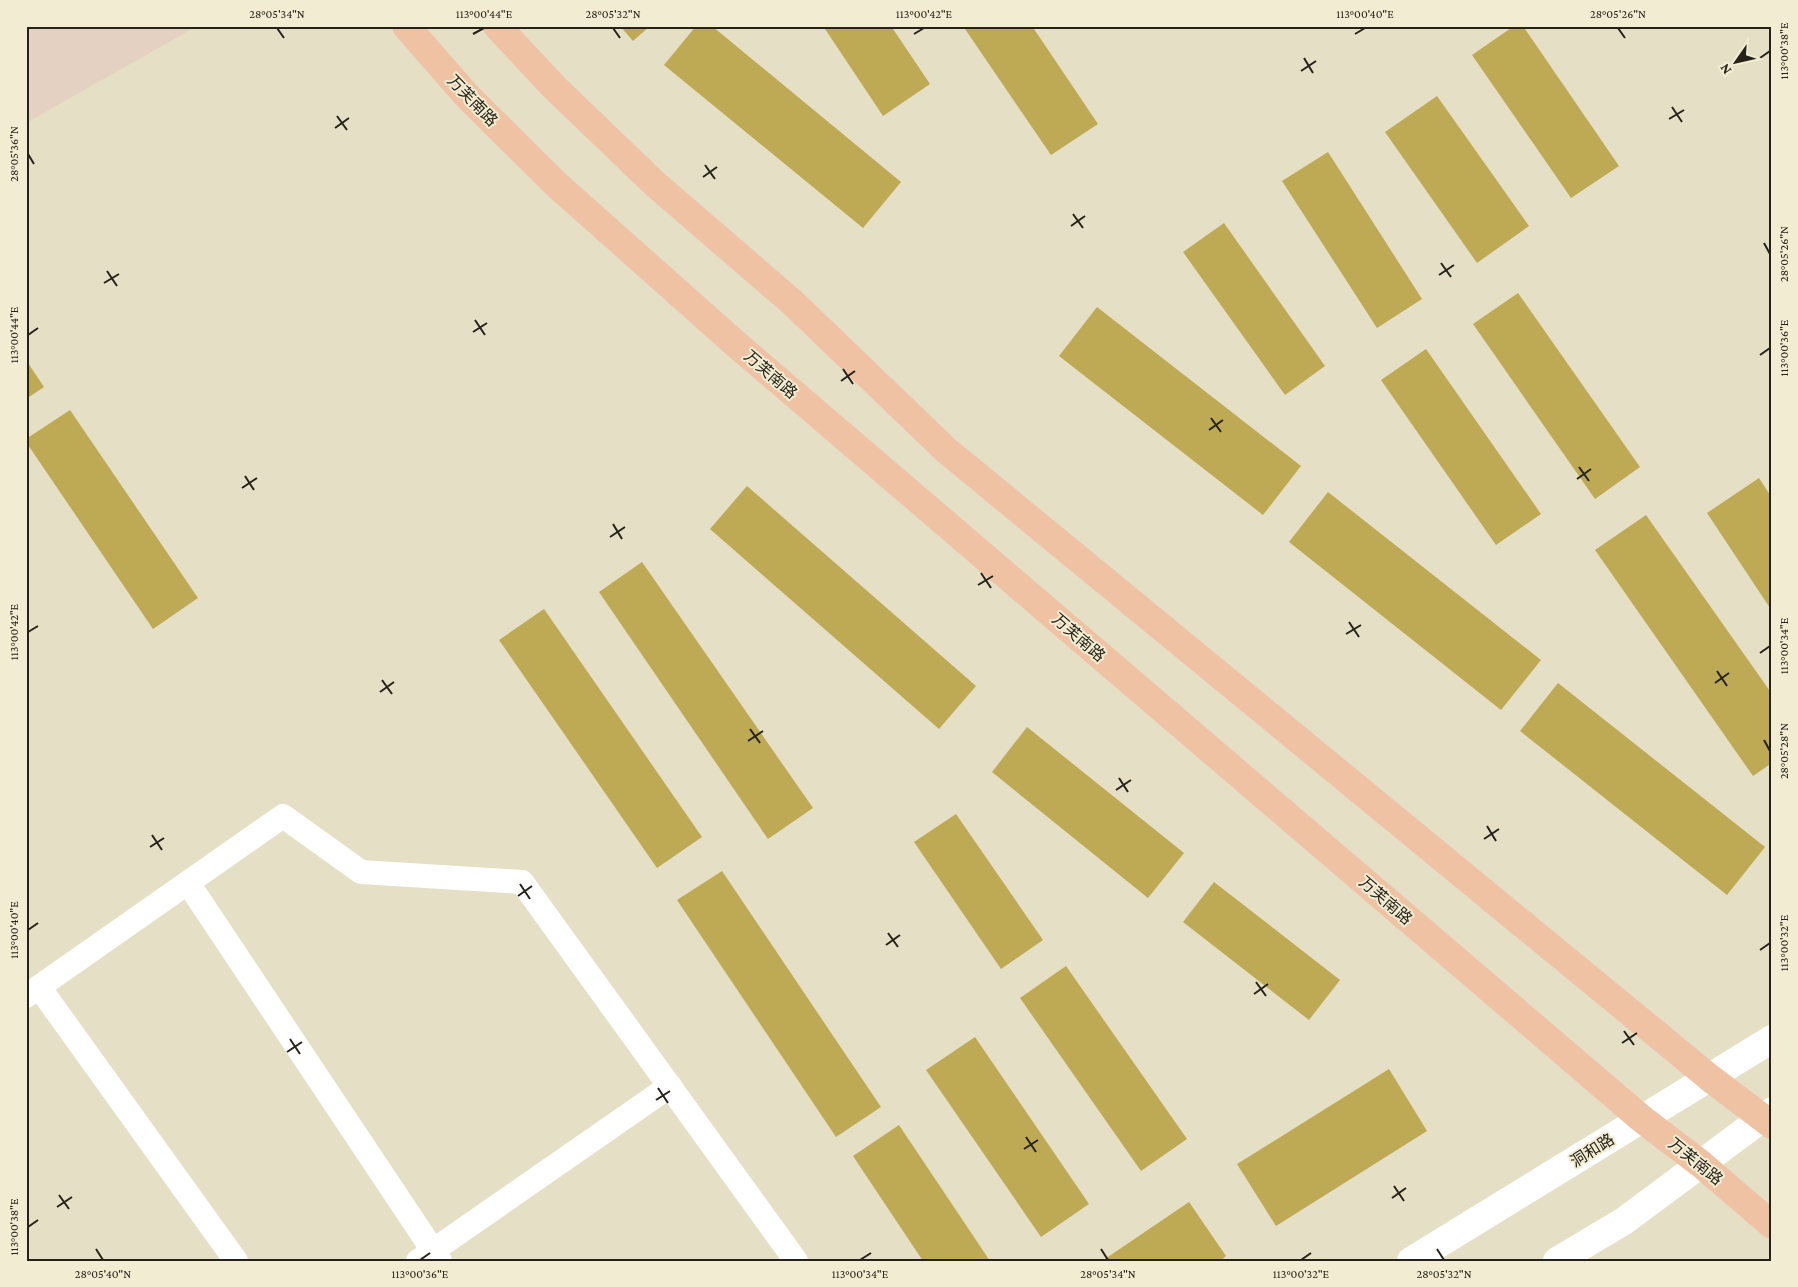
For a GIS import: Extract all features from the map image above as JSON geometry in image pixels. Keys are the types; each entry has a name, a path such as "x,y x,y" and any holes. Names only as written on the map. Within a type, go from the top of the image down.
{"main road":[{"name":"万芙南路","path":"406,26 468,96 557,185 737,345 1642,1119 1701,1164 1772,1225"},
{"path":"497,26 554,87 654,183 793,304 946,450 1710,1078 1769,1118"}],"street":[{"path":"236,1261 32,992 283,816 361,872 522,882 796,1261"},
{"path":"188,883 430,1257 670,1086"},
{"name":"洞和路","path":"1411,1261 1772,1039"},
{"path":"1557,1261 1624,1221 1701,1164 1769,1118"}],"shaded area":[{"path":"26,26 197,26 26,123"}],"building":[{"path":"620,26 650,26 633,41"},
{"path":"696,26 712,26 901,182 863,228 664,65"},
{"path":"823,26 891,26 930,84 883,116"},
{"path":"963,26 1032,26 1098,124 1051,155"},
{"path":"1514,26 1523,26 1619,166 1571,198 1472,55"},
{"path":"1437,96 1529,226 1477,263 1385,132"},
{"path":"1328,152 1422,299 1377,328 1282,181"},
{"path":"1224,223 1325,366 1285,395 1183,252"},
{"path":"1518,293 1640,467 1595,499 1473,324"},
{"path":"1097,307 1301,466 1263,515 1059,356"},
{"path":"1426,349 1541,514 1496,545 1381,380"},
{"path":"26,360 44,387 26,399"},
{"path":"70,410 198,598 153,629 26,442 26,439"},
{"path":"1759,478 1772,498 1772,611 1707,513"},
{"path":"747,486 976,686 939,729 710,529"},
{"path":"1328,492 1541,660 1501,710 1289,542"},
{"path":"1646,515 1772,694 1772,763 1753,776 1595,550"},
{"path":"642,562 813,808 768,839 599,592"},
{"path":"544,609 702,837 657,868 499,640"},
{"path":"1558,683 1765,847 1727,895 1520,731"},
{"path":"1027,727 1184,853 1148,898 992,772"},
{"path":"956,814 1043,940 1001,969 914,842"},
{"path":"722,871 881,1107 836,1137 677,900"},
{"path":"1214,882 1340,980 1309,1020 1183,922"},
{"path":"1066,966 1187,1139 1141,1171 1020,998"},
{"path":"975,1037 1089,1204 1041,1237 926,1070"},
{"path":"1389,1069 1427,1131 1276,1226 1237,1164"},
{"path":"899,1125 990,1261 923,1261 853,1156"},
{"path":"1189,1202 1226,1256 1220,1261 1102,1261"}]}
